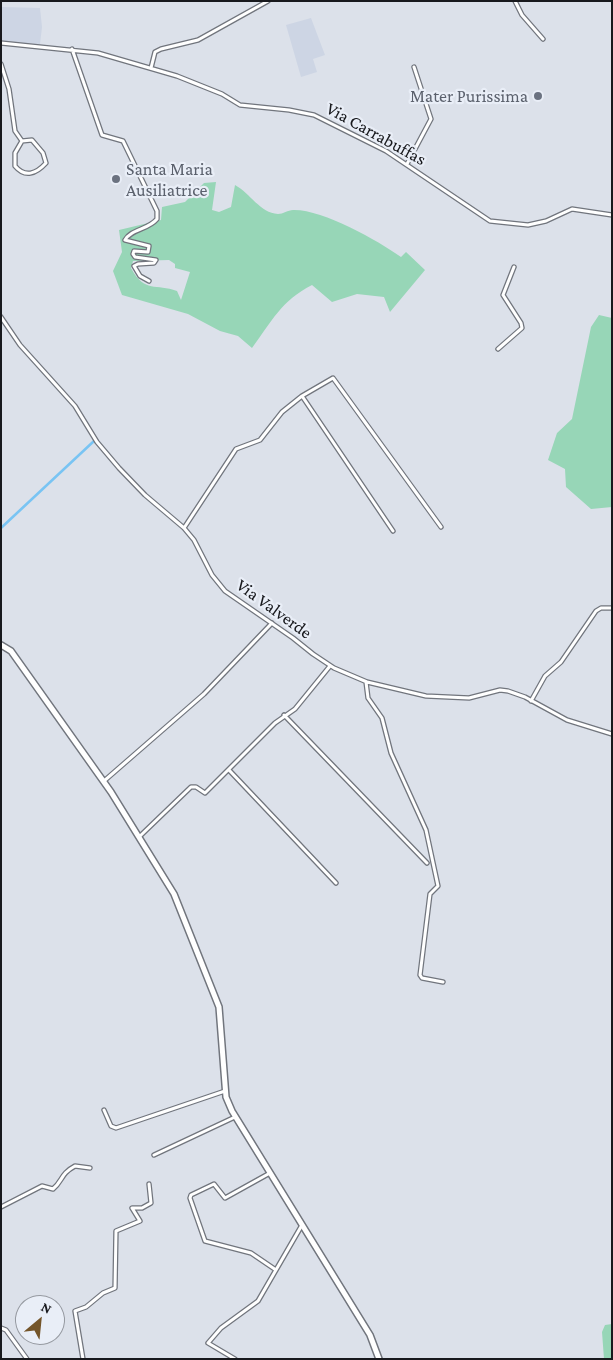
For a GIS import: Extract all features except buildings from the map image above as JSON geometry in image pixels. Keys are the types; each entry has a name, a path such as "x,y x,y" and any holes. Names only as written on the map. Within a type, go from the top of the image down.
{"main road":[{"path":"1,645 11,651 104,781 140,836 174,894 216,998 225,1091 235,1116 370,1336 379,1359"}],"street":[{"path":"152,68 155,52 198,40 268,1"},
{"path":"515,1 522,15 543,39"},
{"name":"Via Carrabuffas","path":"1,43 98,53 152,68 212,89 240,105 314,115 358,135 407,164 490,221 528,225 546,221 572,209 612,215"},
{"path":"72,49 102,135 123,142 157,211 157,220 152,225 129,235 125,240 149,246 148,252 134,251 133,254 135,257 156,260 154,263 134,266 140,276 149,281"},
{"path":"1,64 9,89 15,131 22,140 35,142 46,160 43,166 31,174 25,174 14,166 15,153 22,140"},
{"path":"407,164 431,119 414,66"},
{"path":"498,349 522,328 521,323 504,295 514,267"},
{"name":"Via Valverde","path":"1,317 20,344 75,406 97,442 119,468 145,495 184,528 194,540 212,575 226,592 330,666 366,682 426,696 469,698 500,690 531,701 567,720 612,734"},
{"path":"184,528 236,449 260,440 282,412 302,396 333,378 442,527"},
{"path":"302,396 393,531"},
{"path":"531,701 545,676 561,662 596,611 601,608 612,608"},
{"path":"104,781 204,694 272,623"},
{"path":"140,836 191,787 196,787 206,793 284,716 294,709 330,666"},
{"path":"366,682 368,698 382,718 391,753 426,830 438,886 430,894 420,975 422,978 443,982"},
{"path":"284,716 427,863"},
{"path":"229,770 336,883"},
{"path":"104,1110 110,1126 116,1128 225,1091"},
{"path":"154,1155 235,1116"},
{"path":"1,1207 42,1186 53,1188 58,1185 62,1175 75,1166 90,1168"},
{"path":"270,1173 225,1198 214,1184 191,1195 190,1198 205,1241 251,1253 276,1270"},
{"path":"83,1359 75,1311 86,1307 103,1293 115,1288 116,1231 140,1221 131,1209 142,1208 151,1203 149,1184"},
{"path":"235,1359 208,1343 221,1328 258,1301 302,1225"},
{"path":"1,1328 6,1330 27,1359"}],"shaded area":[{"path":"1,7 40,8 42,27 40,44 1,42"},
{"path":"311,18 325,55 313,59 317,72 301,77 286,25"}],"green space":[{"path":"216,182 212,210 219,212 231,207 235,185 260,206 272,213 280,214 293,210 305,211 334,220 364,234 401,257 406,252 425,270 390,312 384,297 357,294 332,302 312,285 301,291 285,305 252,348 238,336 220,331 188,314 122,295 113,271 122,252 119,230 161,220 162,207 185,202 204,183","holes":["169,260 175,264 175,268 190,272 181,300 177,291 146,285 136,276 131,268 133,261"]},
{"path":"599,315 612,318 612,507 591,509 566,487 565,469 548,460 557,433 572,419 591,327"},
{"path":"612,1324 612,1359 604,1359 602,1332 605,1325"}],"waterway":[{"path":"1,528 94,441"}],"place":[{"name":"Mater Purissima","path":"538,96"},
{"name":"Santa Maria Ausiliatrice","path":"116,179"}]}
